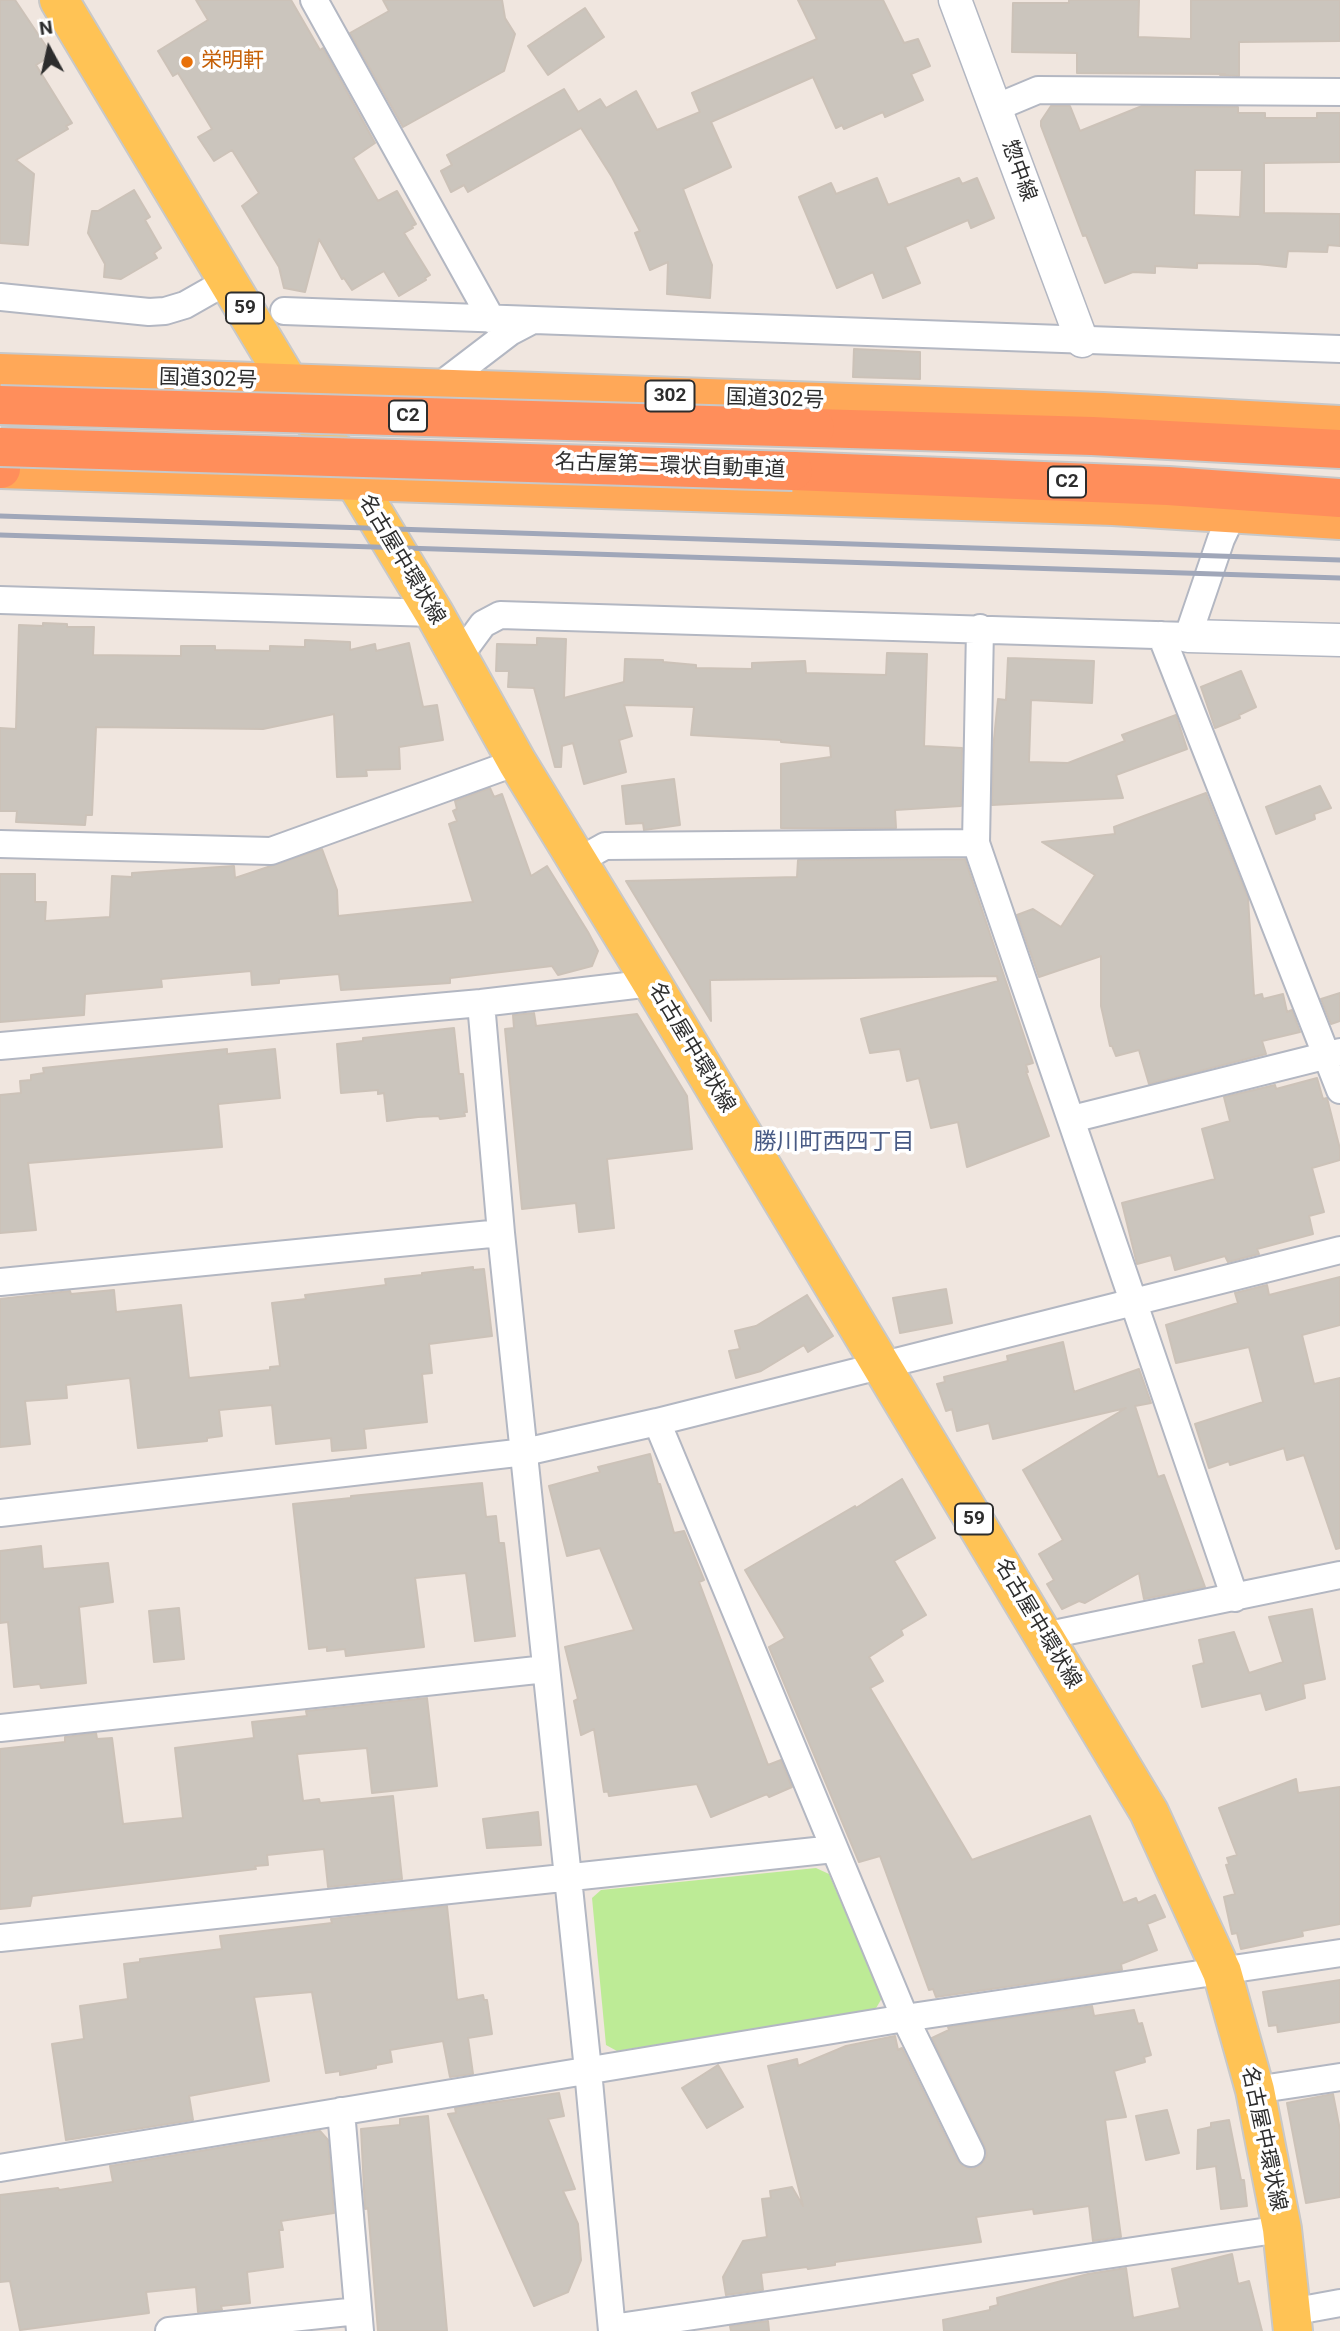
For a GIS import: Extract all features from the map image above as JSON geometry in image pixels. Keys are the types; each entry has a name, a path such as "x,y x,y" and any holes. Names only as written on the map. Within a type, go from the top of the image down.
{"highway":[{"name":"国道302号","path":"0,373 1103,412 1340,425"},
{"name":"名古屋第二環状自動車道","path":"0,405 1092,436 1340,449"},
{"path":"0,463 355,482 1112,506 1340,520"},
{"name":"名古屋第二環状自動車道","path":"0,463 807,472 1154,486 1340,498"}],"main road":[{"name":"名古屋中環状線","path":"59,0 289,383 355,482 434,613 517,762 1149,1812 1222,1972 1255,2090 1282,2229 1292,2322"}],"street":[{"path":"314,0 492,320"},
{"name":"惣中線","path":"955,0 1082,341"},
{"path":"995,108 1038,90 1340,92"},
{"path":"0,297 149,312 165,311 185,305 229,280"},
{"path":"284,311 1340,349"},
{"path":"438,387 510,332 531,321"},
{"path":"1244,513 1229,522 1175,635 1333,1054 1340,1090"},
{"path":"0,600 434,613"},
{"path":"458,658 483,624 500,615 1340,640"},
{"path":"980,628 976,843 1235,1598"},
{"path":"0,844 271,850 517,762"},
{"path":"578,861 605,846 976,843"},
{"path":"0,1046 481,1003 652,983"},
{"path":"481,1003 501,1233 526,1452 612,2330 1282,2229"},
{"path":"1072,1119 1333,1054"},
{"path":"0,1282 501,1233"},
{"path":"0,1513 526,1452 657,1422 1340,1250"},
{"path":"657,1422 905,2018 971,2153"},
{"path":"1044,1636 1340,1575"},
{"path":"0,1728 547,1669"},
{"path":"0,1938 834,1849"},
{"path":"0,2168 905,2018 1340,1953"},
{"path":"1255,2090 1340,2077"},
{"path":"169,2331 359,2321 341,2111"},
{"path":"1292,2322 1340,2303"}],"green space":[{"path":"816,1868 829,1874 882,1998 875,2010 617,2051 606,2045 592,1898 601,1890"}],"building":[{"path":"0,0 15,0 52,55 36,65 72,123 66,126 68,129 16,160 34,174 28,245 0,243"},
{"path":"196,0 291,0 320,50 323,48 375,143 353,158 378,201 397,191 416,224 404,233 430,275 426,280 399,296 384,271 352,290 344,278 342,279 319,239 305,292 284,288 279,267 242,206 259,193 232,150 214,161 198,137 212,129 178,73 173,76 158,51 208,20"},
{"path":"383,0 502,0 505,18 515,34 504,71 403,127 350,33 389,11"},
{"path":"798,0 883,0 904,43 918,39 930,66 911,74 923,100 885,117 883,112 844,129 842,125 836,128 813,77 711,122 731,167 683,189 712,265 710,298 667,294 668,262 650,270 635,233 640,231 612,177 581,128 468,192 464,185 451,192 441,171 452,165 447,155 564,89 578,112 600,99 606,108 636,91 657,130 700,112 692,93 817,39"},
{"path":"1069,0 1139,0 1138,37 1191,39 1191,0 1340,0 1340,41 1239,42 1239,76 1077,73 1077,53 1012,52 1013,3 1069,3"},
{"path":"585,8 604,37 548,75 528,46"},
{"path":"1051,106 1070,106 1080,131 1142,106 1238,107 1238,113 1265,113 1265,118 1317,118 1317,113 1340,113 1340,162 1264,163 1264,213 1340,214 1340,246 1328,245 1327,252 1288,251 1286,267 1197,263 1197,268 1155,266 1155,273 1133,272 1105,283 1086,235 1083,236 1041,121","holes":["1195,170 1242,170 1240,217 1194,215"]},
{"path":"877,178 888,205 959,178 962,184 977,178 994,218 971,228 968,220 905,247 920,283 883,298 873,272 837,288 799,197 831,183 836,194"},
{"path":"134,190 150,217 145,220 161,248 154,253 157,258 121,279 104,277 105,264 88,233 92,211 98,211"},
{"path":"854,349 920,352 920,379 853,377"},
{"path":"43,623 67,624 67,627 94,627 93,655 181,656 181,646 270,651 270,646 305,647 305,640 350,642 350,650 375,644 376,651 409,643 423,707 437,705 443,740 399,747 400,769 366,770 367,776 337,777 334,714 263,729 96,727 92,815 86,815 85,825 16,822 17,811 0,811 0,728 16,729 19,625 43,626"},
{"path":"537,638 566,639 564,698 624,682 625,659 663,660 696,665 696,668 752,669 752,663 805,661 806,673 886,675 887,653 927,654 924,746 962,748 961,806 895,810 896,828 781,828 781,764 831,757 830,746 781,740 691,735 694,707 624,705 632,736 619,740 626,772 584,784 573,743 562,746 561,767 555,767 534,688 508,687 509,671 496,671 497,644 537,645"},
{"path":"1008,658 1094,661 1092,703 1031,700 1029,762 1068,763 1125,741 1122,735 1176,715 1187,749 1116,775 1123,798 992,805 993,749 998,699 1006,700"},
{"path":"1241,671 1256,707 1239,715 1240,718 1215,728 1201,687"},
{"path":"674,779 680,825 644,830 643,823 626,824 622,786"},
{"path":"1320,786 1331,808 1314,814 1315,819 1276,834 1266,807"},
{"path":"490,788 494,797 502,794 531,876 547,866 588,932 598,951 592,966 558,975 552,966 450,978 450,983 341,990 339,974 279,979 279,983 252,985 251,971 161,979 162,987 85,994 84,1015 0,1022 0,874 35,874 35,902 46,902 45,921 110,917 112,876 132,877 132,873 234,866 235,878 322,849 337,890 338,916 473,902 449,824 457,821 453,811 457,809 455,801"},
{"path":"1206,793 1248,898 1254,996 1262,994 1263,999 1283,994 1287,1012 1292,1010 1300,1032 1262,1041 1266,1054 1149,1084 1139,1050 1116,1056 1110,1046 1101,1006 1101,956 1039,977 1017,915 1033,909 1061,927 1095,875 1042,842 1115,834 1114,827"},
{"path":"965,859 1033,1063 1026,1065 1026,1072 1049,1136 967,1167 958,1122 931,1128 919,1078 907,1081 900,1049 870,1053 861,1019 998,981 997,976 710,980 711,1021 626,881 797,877 798,860"},
{"path":"1340,993 1340,1021 1331,1024 1321,999"},
{"path":"534,1013 536,1026 637,1014 687,1096 692,1149 607,1159 614,1228 579,1232 576,1203 522,1209 505,1029 514,1028 513,1015"},
{"path":"454,1028 459,1074 463,1074 467,1112 464,1112 465,1116 387,1121 384,1093 378,1094 378,1090 341,1093 337,1044 363,1041 363,1038"},
{"path":"227,1049 227,1054 275,1049 280,1098 218,1104 222,1147 28,1163 36,1230 0,1233 0,1095 21,1093 20,1081 31,1080 31,1075 44,1073 43,1068"},
{"path":"1317,1078 1323,1099 1327,1098 1340,1149 1340,1160 1312,1168 1324,1212 1309,1216 1313,1234 1257,1249 1259,1254 1228,1262 1225,1256 1175,1270 1171,1255 1137,1264 1122,1203 1215,1179 1202,1129 1230,1121 1224,1097 1275,1085 1276,1089"},
{"path":"473,1267 473,1270 484,1269 492,1336 429,1344 432,1373 422,1374 427,1422 364,1429 366,1448 332,1451 331,1438 276,1444 272,1405 219,1410 222,1436 207,1438 207,1441 138,1448 130,1378 66,1385 67,1398 25,1401 30,1444 0,1447 0,1299 70,1291 71,1294 114,1290 116,1312 181,1305 189,1378 270,1370 270,1367 280,1366 272,1303 306,1299 305,1295 386,1285 385,1279"},
{"path":"1340,1277 1340,1325 1302,1335 1314,1384 1340,1378 1340,1548 1336,1549 1304,1455 1287,1460 1284,1448 1230,1465 1229,1461 1209,1468 1195,1424 1263,1402 1249,1347 1176,1363 1166,1325 1238,1303 1235,1293 1267,1285 1269,1295"},
{"path":"946,1289 952,1323 900,1333 893,1298"},
{"path":"807,1295 833,1336 808,1352 804,1345 761,1371 736,1378 729,1351 740,1349 735,1331 756,1326"},
{"path":"1063,1342 1074,1392 1139,1369 1151,1403 1135,1406 1158,1477 1164,1475 1205,1587 1144,1599 1139,1573 1085,1603 1079,1601 1062,1609 1047,1584 1054,1580 1039,1554 1063,1540 1023,1470 1126,1408 993,1439 989,1423 957,1431 952,1409 946,1411 937,1384 945,1382 944,1377 1008,1361 1007,1356"},
{"path":"650,1454 674,1533 684,1531 704,1580 699,1582 768,1765 781,1760 792,1787 769,1797 767,1794 711,1817 697,1784 609,1796 608,1791 604,1792 594,1729 581,1735 574,1701 578,1699 565,1647 634,1630 600,1548 567,1556 549,1486 600,1472 598,1467"},
{"path":"902,1479 935,1538 894,1561 926,1615 901,1630 903,1635 869,1657 883,1681 870,1688 972,1860 1090,1816 1123,1903 1136,1898 1138,1903 1155,1895 1165,1917 1147,1924 1157,1950 1121,1964 1122,1970 936,1997 933,1989 929,1990 880,1856 859,1862 769,1647 785,1638 745,1570"},
{"path":"482,1483 486,1517 496,1516 499,1543 504,1543 515,1636 475,1641 466,1573 415,1578 424,1647 346,1656 345,1649 309,1649 293,1504"},
{"path":"41,1546 43,1569 108,1563 113,1602 79,1607 86,1683 41,1688 40,1684 14,1687 8,1622 0,1623 0,1551"},
{"path":"179,1608 184,1659 154,1662 149,1611"},
{"path":"1312,1609 1325,1679 1303,1684 1305,1698 1266,1710 1261,1693 1202,1707 1193,1666 1204,1663 1199,1640 1234,1632 1249,1673 1283,1662 1269,1617"},
{"path":"427,1698 437,1786 372,1793 367,1748 297,1754 303,1801 319,1799 320,1803 393,1796 402,1879 328,1887 324,1849 267,1855 268,1865 255,1866 256,1869 32,1896 30,1906 0,1909 0,1749 65,1742 65,1737 96,1733 97,1739 112,1738 123,1824 183,1818 175,1748 254,1738 252,1722 307,1716 306,1711"},
{"path":"1296,1779 1298,1793 1340,1787 1340,1924 1302,1931 1303,1936 1241,1949 1237,1933 1232,1934 1224,1897 1235,1894 1226,1865 1229,1864 1227,1858 1237,1855 1219,1808"},
{"path":"538,1812 541,1845 487,1848 483,1819"},
{"path":"447,1906 457,2000 483,1995 484,2000 487,2000 492,2034 468,2038 473,2074 450,2077 443,2041 390,2050 392,2062 376,2065 376,2068 340,2075 340,2071 326,2073 312,1992 254,1997 269,2081 189,2096 193,2120 66,2140 52,2044 84,2039 80,2006 128,1999 124,1964 140,1962 140,1959 222,1949 220,1936 332,1923 331,1919"},
{"path":"1340,1980 1340,2022 1278,2032 1277,2025 1269,2026 1263,1992"},
{"path":"1092,2006 1094,2016 1134,2010 1138,2024 1142,2023 1151,2055 1144,2057 1145,2062 1114,2071 1126,2117 1105,2120 1121,2237 1093,2241 1089,2206 1034,2214 1033,2209 976,2217 981,2242 835,2262 835,2265 808,2269 761,2273 763,2290 726,2295 723,2277 743,2241 767,2237 762,2199 771,2198 770,2191 792,2187 803,2206 768,2066 797,2059 798,2066 846,2046 895,2036 898,2050 902,2048 957,2160 971,2169 984,2161 987,2155 985,2147 932,2038 949,2030 948,2027"},
{"path":"718,2065 743,2107 707,2128 682,2088"},
{"path":"559,2093 564,2116 548,2119 575,2189 563,2191 578,2224 581,2260 568,2292 534,2306 448,2114 456,2113 455,2108"},
{"path":"1333,2094 1340,2130 1340,2197 1306,2203 1287,2103"},
{"path":"1167,2110 1179,2153 1146,2160 1136,2116"},
{"path":"428,2116 447,2331 378,2331 368,2208 365,2209 361,2129 400,2125 400,2119"},
{"path":"1229,2120 1241,2180 1244,2180 1247,2206 1221,2209 1216,2166 1197,2169 1198,2130 1211,2127 1211,2123"},
{"path":"320,2131 328,2140 334,2213 281,2221 283,2230 279,2230 283,2267 247,2272 250,2303 221,2306 222,2310 198,2312 196,2287 146,2292 149,2313 20,2330 10,2281 0,2282 0,2195 113,2182 110,2166"},
{"path":"1232,2254 1238,2284 1249,2281 1262,2331 944,2331 943,2320 990,2310 990,2307 998,2305 997,2298 1088,2274 1126,2268 1133,2318 1180,2308 1172,2269"},
{"path":"768,2321 769,2331 731,2331 730,2326"}],"railway":[{"path":"0,516 1340,560"},
{"path":"0,535 1340,578"}],"place":[{"name":"栄明軒","path":"187,62"}],"district":[{"name":"勝川町西四丁目","path":"834,1143"}]}
